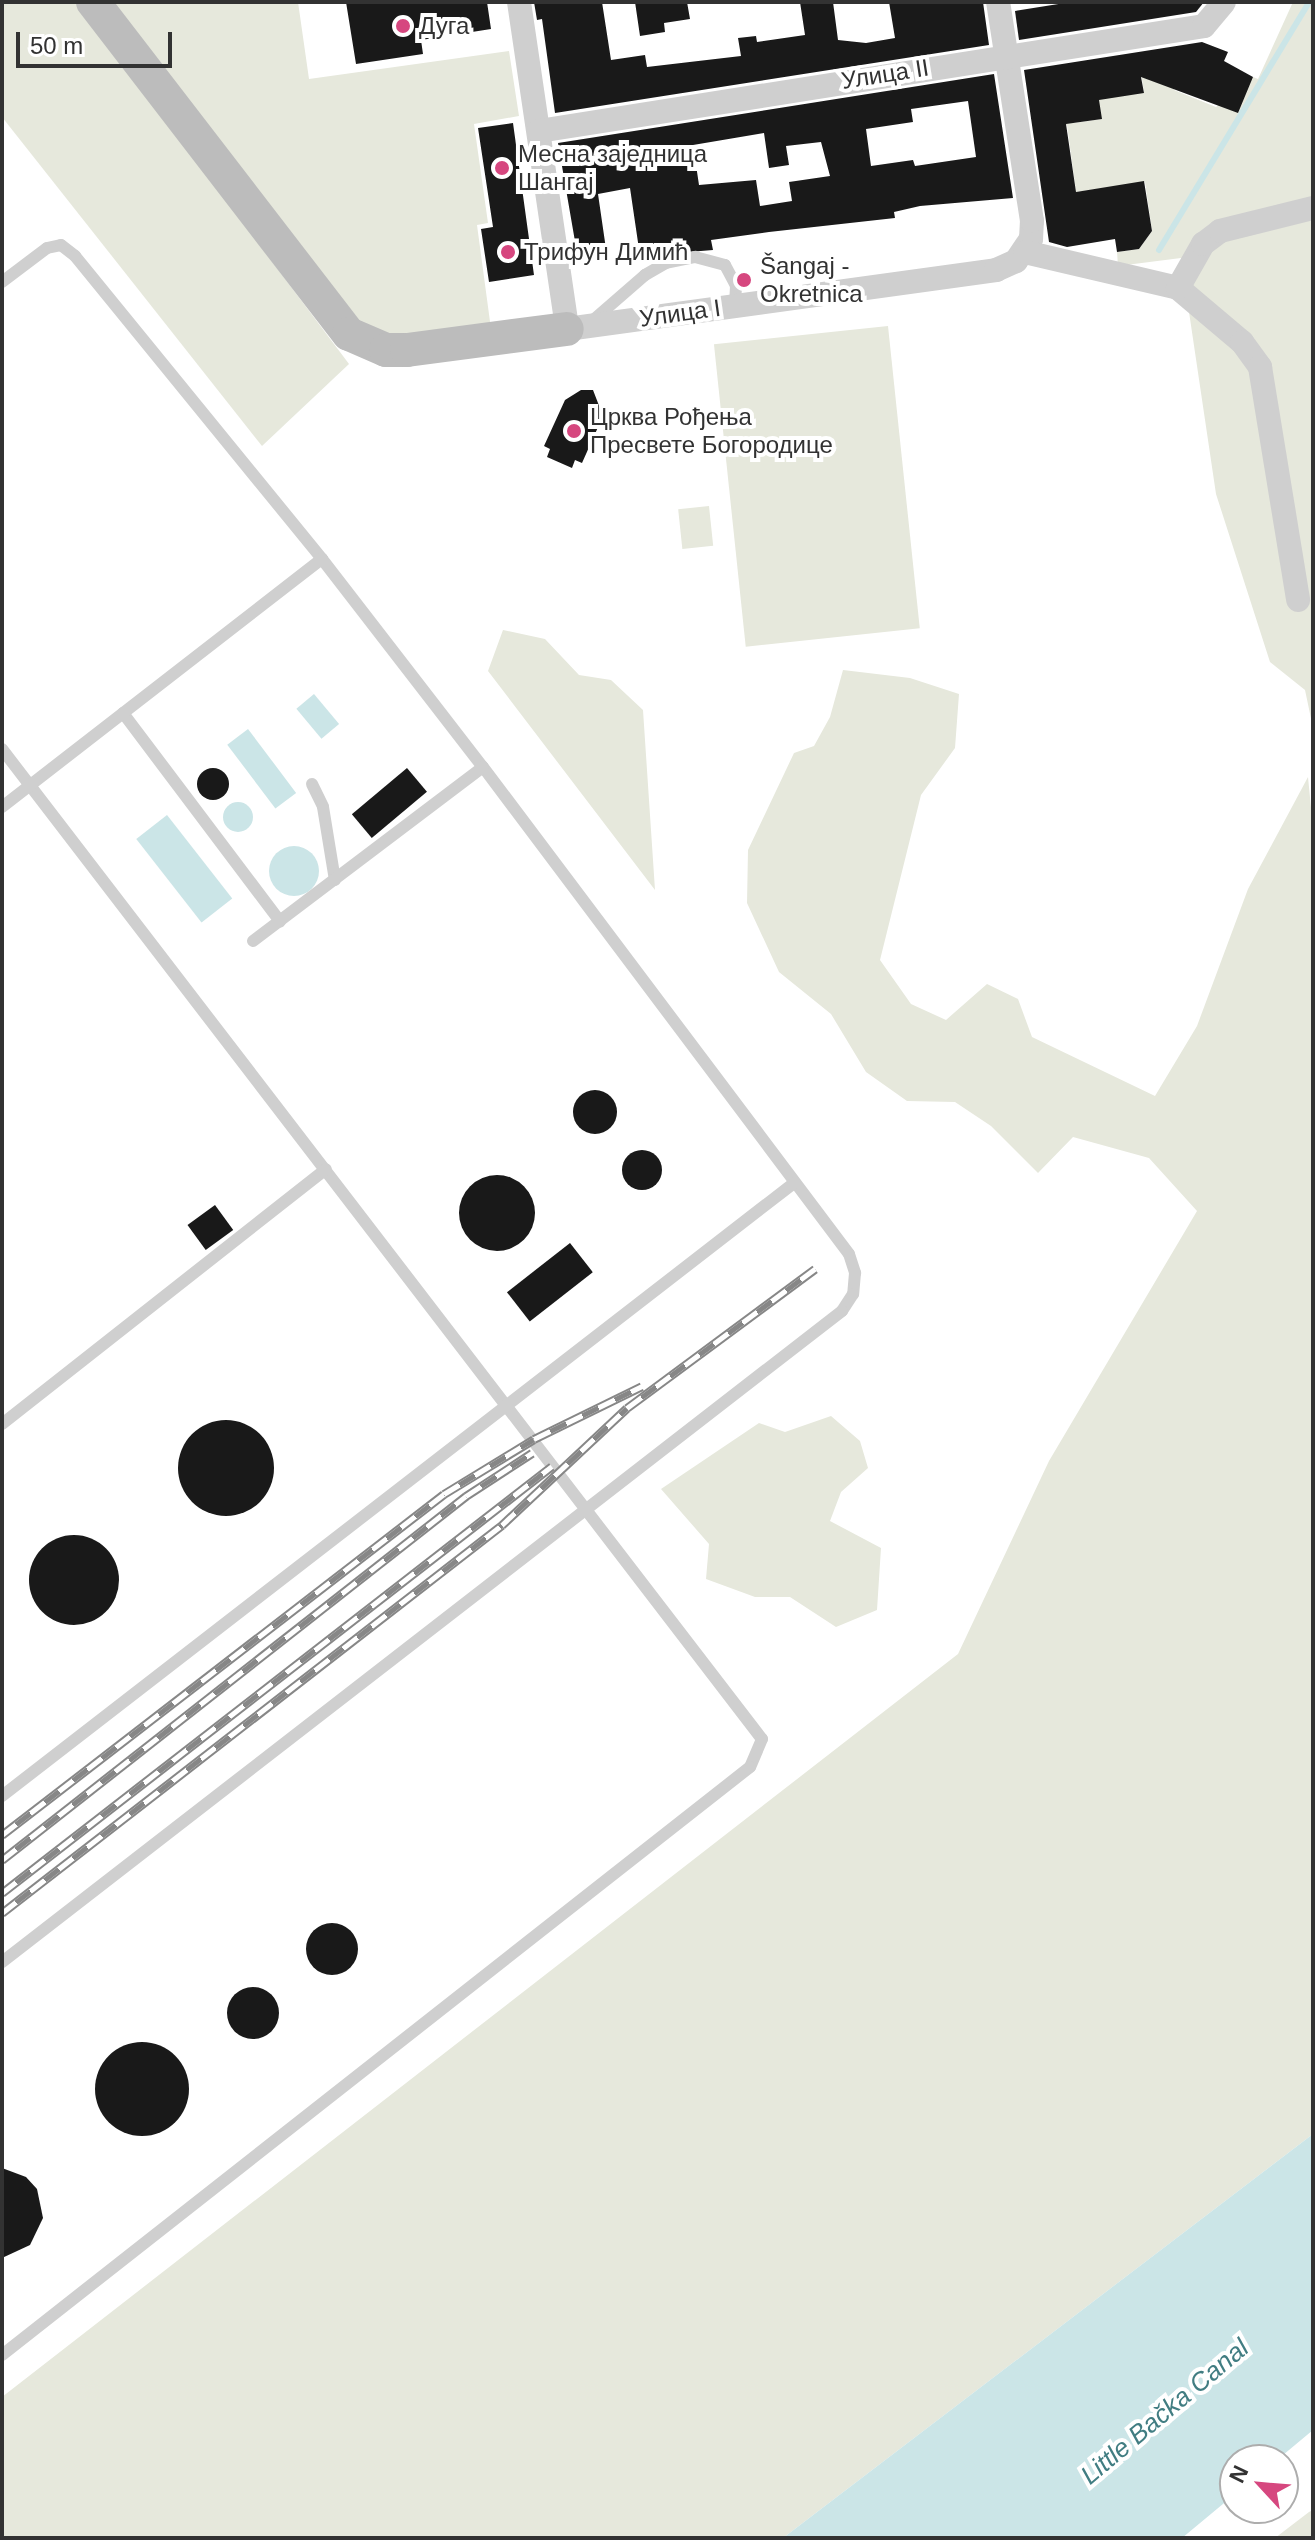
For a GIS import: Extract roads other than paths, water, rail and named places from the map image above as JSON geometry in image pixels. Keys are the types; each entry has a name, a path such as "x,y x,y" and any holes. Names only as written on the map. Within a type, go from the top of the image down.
{"street":[{"path":"93,2 349,334 386,350 407,350 577,328 539,131 519,2"},
{"path":"998,2 1032,221 1025,252 1178,288 1242,342 1260,367 1298,600"},
{"name":"Улица II","path":"539,131 1204,26 1223,4"},
{"path":"1178,288 1203,244 1220,231 1313,208"},
{"name":"Улица I","path":"577,328 996,270 1025,252"}],"lane":[{"path":"2,282 47,248 61,245 75,256 322,559 483,767 849,1254 855,1273 853,1294 842,1311 2,1962"},
{"path":"577,328 645,275 695,257 725,265 736,286 735,306"},
{"path":"2,807 322,559"},
{"path":"123,713 280,921"},
{"path":"2,749 757,1727 759,1756 2,2355"},
{"path":"253,941 483,767"},
{"path":"312,784 323,807 335,880"},
{"path":"2,1424 326,1169"},
{"path":"2,1796 794,1183"}],"water":[{"path":"314,694 339,724 321,739 296,709"},
{"path":"248,729 296,793 275,809 227,745"},
{"path":"238,802 248,807 253,817 248,827 238,832 228,827 223,817 228,807"},
{"path":"167,815 232,899 202,923 136,839"},
{"path":"294,846 311,854 319,871 311,888 294,896 277,888 269,871 277,854"},
{"name":"Little Bačka Canal","path":"1313,2134 1313,2430 1296,2444 1219,2444 1219,2507 1182,2538 783,2538"}],"waterway":[{"path":"1159,250 1309,2"}],"railway":[{"path":"2,1913 502,1525 627,1408 815,1269"},
{"path":"2,1835 444,1494 534,1439 642,1386"},
{"path":"2,1860 466,1496 532,1453"},
{"path":"2,1893 552,1466"}],"place":[{"name":"Дуга","path":"403,26"},
{"name":"Месна заједница Шангај","path":"502,168"},
{"name":"Трифун Димић","path":"508,252"},
{"name":"Šangaj - Okretnica","path":"744,280"},
{"name":"Црква Рођења Пресвете Богородице","path":"574,431"}]}
